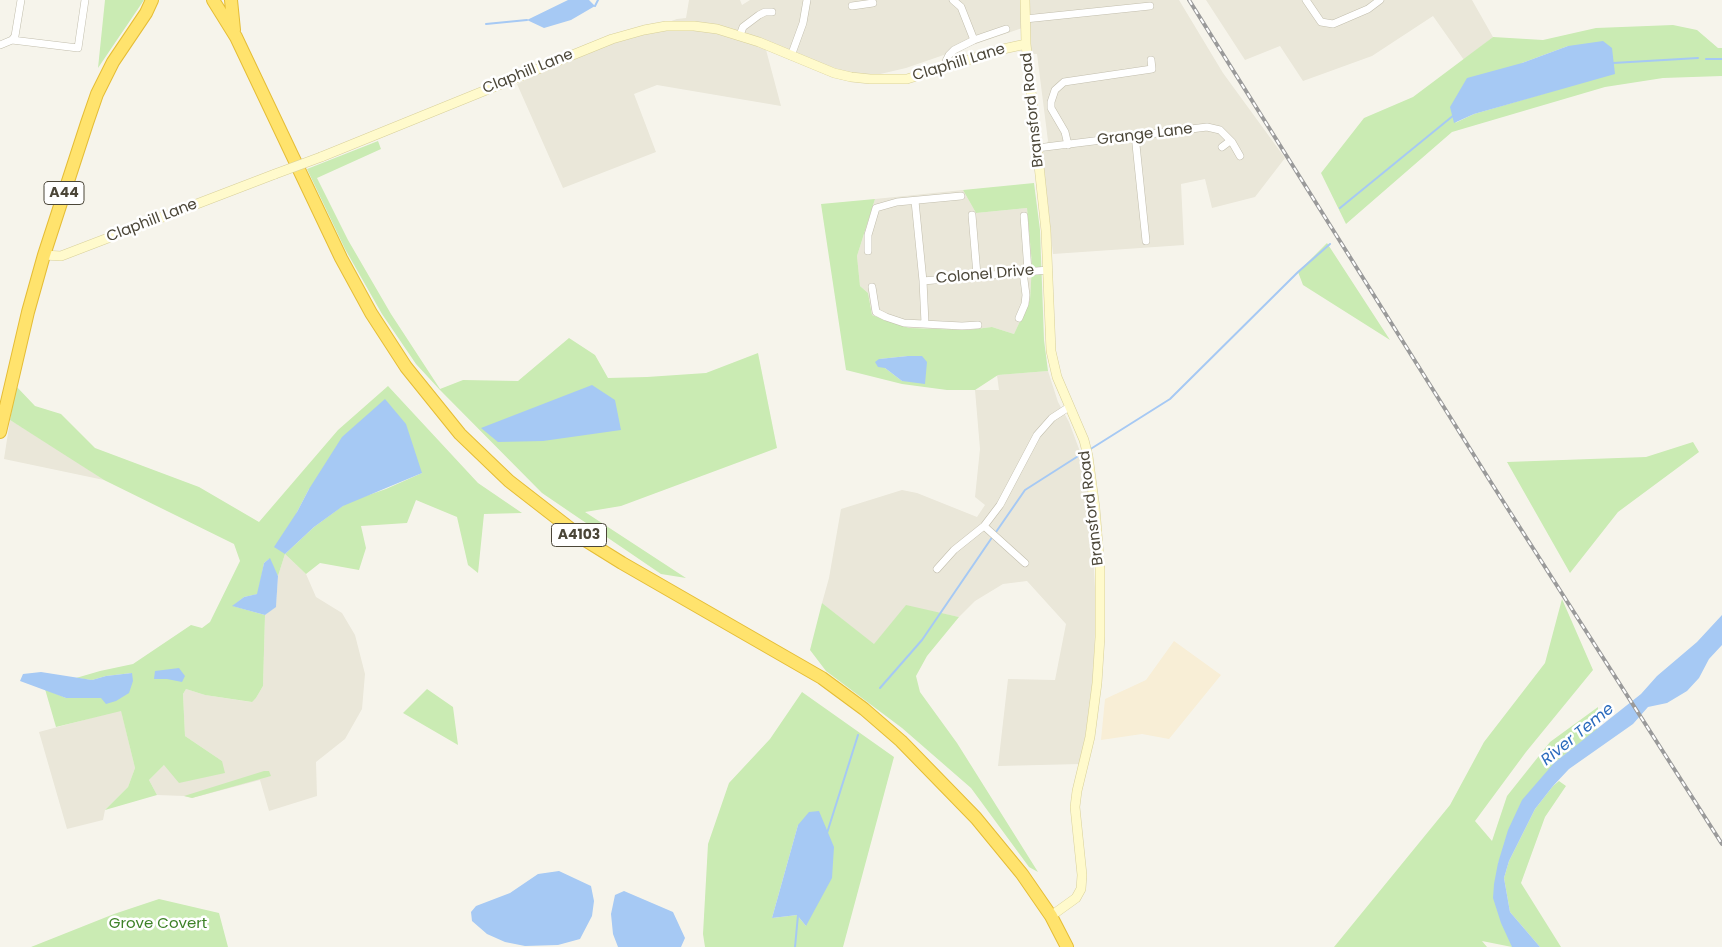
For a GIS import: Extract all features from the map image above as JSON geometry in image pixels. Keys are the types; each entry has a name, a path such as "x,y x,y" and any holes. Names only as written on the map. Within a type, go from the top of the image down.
{"highway":[{"name":"A44","path":"0,432 28,312 86,123 113,62 146,14 152,0"},
{"name":"A44","path":"146,14 164,0"},
{"name":"A4103","path":"213,0 236,37 341,258 371,313 406,367 460,434 509,481 585,540 822,678 864,709 901,741 976,818 1022,874 1051,916 1067,947"},
{"name":"A4103","path":"231,0 236,37"}],"street":[{"path":"12,40 17,30 21,0"},
{"path":"791,56 803,24 807,0"},
{"path":"953,0 960,7 974,40"},
{"name":"Bransford Road","path":"1025,0 1026,44 1046,231 1051,351 1053,365 1084,440 1092,481 1100,569 1100,637 1097,683 1090,737 1075,806 1082,875 1081,889 1076,898 1051,916"},
{"path":"1306,0 1321,22 1332,24 1368,9 1380,0"},
{"path":"852,6 863,2 873,3"},
{"path":"0,45 12,40 78,48 84,4"},
{"path":"1025,19 1150,6"},
{"path":"740,35 743,27 759,15 765,12 772,12"},
{"name":"Claphill Lane","path":"44,255 61,256 320,157 612,39 644,30 666,26 694,26 717,29 740,35 834,73 870,79 907,79 1003,49 1026,44"},
{"path":"948,66 946,61 948,55 954,50 974,40 1006,29"},
{"path":"1068,145 1065,132 1051,108 1055,90 1064,82 1152,69 1151,60"},
{"name":"Grange Lane","path":"1037,148 1207,127 1220,130 1240,156"},
{"path":"1134,135 1146,242"},
{"path":"1222,147 1230,141"},
{"path":"868,251 868,234 876,208 897,202 961,196"},
{"name":"Colonel Drive","path":"915,201 925,323"},
{"path":"972,215 977,276"},
{"path":"1019,318 1025,304 1026,295 1024,216"},
{"name":"Colonel Drive","path":"923,281 1048,270"},
{"path":"872,287 876,312 886,317 908,323 978,325"},
{"path":"937,569 954,550 984,526 1000,505 1036,435 1052,418 1069,407"},
{"path":"984,526 1025,563"}],"shaded area":[{"path":"689,0 740,0 742,5 750,0 1179,0 1223,73 1285,158 1255,197 1212,208 1205,179 1181,184 1184,245 1053,254 1042,153 1048,141 1037,54 1031,54 1028,26 906,68 876,75 851,73 765,46 781,106 657,85 634,94 656,152 563,188 517,84 581,53 677,19 686,18"},
{"path":"1206,0 1472,0 1493,37 1464,60 1433,16 1372,56 1303,81 1280,46 1245,60"},
{"path":"963,190 976,213 1027,208 1032,265 1030,301 1014,334 992,327 968,330 909,328 872,315 868,293 860,286 857,256 875,199"},
{"path":"1048,371 1058,402 1069,422 1085,465 1091,514 1096,607 1093,684 1081,764 998,766 1008,679 1055,680 1066,624 1027,581 1003,584 975,601 959,617 906,606 874,645 822,603 829,578 841,509 902,490 917,493 977,517 985,505 975,497 980,449 975,390 999,390 997,375"},
{"path":"10,420 62,452 104,480 4,459"},
{"path":"285,554 306,574 316,597 342,613 355,635 365,674 362,709 345,739 316,762 317,796 269,811 260,780 192,798 157,795 149,780 164,765 222,761 185,736 183,694 186,689 205,695 251,702 256,698 263,686 265,615 276,606 278,576"},
{"path":"1174,641 1221,675 1169,739 1142,734 1101,740 1105,699 1146,680"},
{"path":"121,710 135,768 128,787 105,810 103,820 67,829 39,732"}],"green space":[{"path":"105,0 144,0 98,68"},
{"path":"1673,25 1697,30 1718,48 1722,48 1722,76 1663,78 1605,87 1452,132 1346,224 1321,173 1364,118 1413,97 1493,37 1543,40 1596,28","holes":["1568,46 1546,93 1474,114 1455,123 1522,63"]},
{"path":"378,141 381,149 317,178 348,240 391,314 440,389 463,380 518,381 569,338 595,355 608,378 706,373 758,353 777,448 621,506 585,512 686,578 661,574 542,493 440,390 416,364 382,314 345,249 307,169"},
{"path":"1034,183 1040,230 1044,340 1048,371 998,375 975,390 947,390 902,384 846,370 821,204 875,199 857,256 860,286 868,293 872,315 909,328 968,330 992,327 1014,334 1030,300 1032,265 1027,208 976,213 963,190","holes":["908,356 902,381 885,368 879,359"]},
{"path":"1327,243 1390,340 1303,285 1298,272"},
{"path":"16,386 35,406 61,414 95,448 199,487 259,522 338,430 388,386 478,483 522,513 484,514 478,573 468,565 457,517 416,500 407,523 361,526 366,548 359,570 320,563 306,574 285,554 278,576 269,559 264,563 258,594 244,597 233,606 265,615 263,686 256,698 252,702 205,695 186,689 183,694 185,736 222,761 225,773 179,783 164,765 149,780 157,795 105,810 128,787 135,768 121,711 56,727 45,689 66,698 101,698 132,673 106,676 92,680 76,678 133,664 191,625 202,628 210,622 240,561 234,544 104,480 10,420","holes":["422,473 386,489 348,502 314,527 285,554 297,512 309,489"]},
{"path":"1693,442 1699,452 1618,512 1570,573 1507,462 1646,457"},
{"path":"1562,599 1593,670 1526,752 1475,821 1492,841 1507,796 1550,742 1598,707 1597,730 1554,763 1498,863 1512,947 1482,941 1487,947 1334,947 1450,805 1484,742 1545,663"},
{"path":"822,603 874,644 906,605 959,617 927,656 916,676 920,692 957,743 1038,872 1029,867 971,788 902,728 826,671 810,650"},
{"path":"427,689 453,707 458,745 403,713"},
{"path":"802,692 894,757 843,947 705,947 703,934 708,844 729,783 770,739","holes":["798,825 806,926 797,915 772,918"]},
{"path":"269,771 271,776 192,798 184,796"},
{"path":"1559,781 1566,786 1545,817 1521,883 1561,947 1540,947 1510,912 1504,878 1509,861 1535,809"},
{"name":"Grove Covert","path":"159,899 219,913 228,947 31,947 114,914"}],"water":[{"path":"568,0 589,0 595,6 571,20 544,28 527,20"},
{"path":"1603,41 1612,48 1615,74 1474,114 1454,123 1450,107 1467,78 1522,63 1568,46"},
{"path":"922,356 927,362 925,384 902,381 885,368 878,367 875,362 879,359"},
{"path":"592,385 615,400 621,430 543,441 498,442 481,428"},
{"path":"385,399 406,424 422,473 343,506 314,527 285,554 274,547 342,437"},
{"path":"270,558 278,576 276,607 265,615 232,606 244,597 257,594 264,563"},
{"path":"1722,615 1722,645 1709,659 1699,678 1687,691 1667,703 1648,707 1633,724 1569,769 1535,809 1509,861 1504,878 1510,912 1540,947 1512,947 1501,923 1493,898 1498,863 1508,830 1522,800 1554,763 1641,694 1657,676 1697,642"},
{"path":"179,668 185,676 182,682 154,679 155,671"},
{"path":"41,672 92,680 106,676 132,673 133,681 129,693 116,701 106,704 101,698 66,698 20,681 23,674"},
{"path":"819,811 834,847 832,878 806,926 797,915 772,918 798,825 809,812"},
{"path":"559,871 591,886 594,901 592,916 580,939 558,945 525,946 505,942 487,934 472,921 471,912 476,906 510,893 538,874"},
{"path":"624,891 673,912 685,938 681,947 618,947 613,934 611,914 615,895"}],"waterway":[{"path":"595,6 598,0"},
{"path":"486,24 527,20"},
{"path":"1613,63 1698,58"},
{"path":"1706,59 1722,59"},
{"path":"1340,208 1454,115"},
{"path":"1089,450 1170,399 1298,272 1330,244"},
{"path":"996,532 1025,490 1083,453"},
{"path":"880,688 922,640 993,536"},
{"path":"827,833 858,735"},
{"path":"795,947 798,915"}],"railway":[{"path":"1189,0 1492,484 1722,844"}],"water label":[{"name":"River Teme","path":"1578,735"}]}
